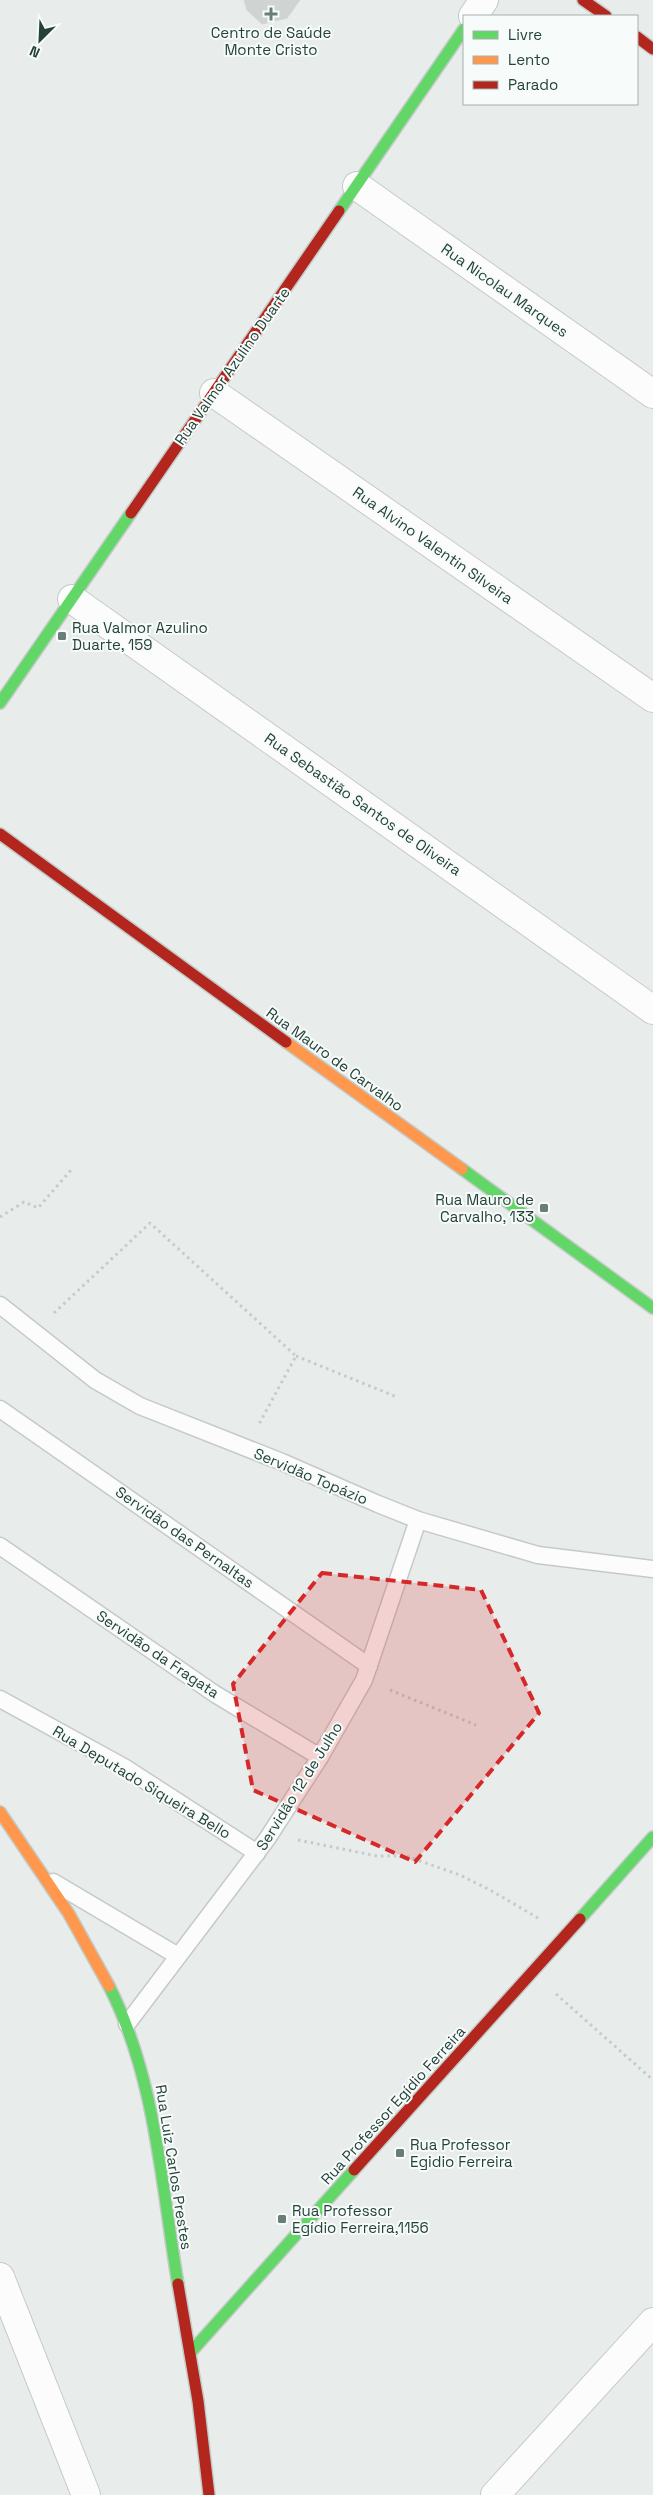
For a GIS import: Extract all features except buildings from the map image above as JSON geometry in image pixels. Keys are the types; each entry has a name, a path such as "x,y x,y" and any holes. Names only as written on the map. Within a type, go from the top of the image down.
{"street":[{"path":"474,15 484,0"},
{"path":"583,0 605,15"},
{"name":"Rua Valmor Azulino Duarte","path":"0,703 463,30"},
{"path":"638,38 653,49"},
{"name":"Rua Nicolau Marques","path":"357,186 653,394"},
{"name":"Rua Alvino Valentin Silveira","path":"214,393 653,698"},
{"name":"Rua Sebastião Santos de Oliveira","path":"72,599 653,1010"},
{"name":"Rua Mauro de Carvalho","path":"0,834 653,1308"},
{"name":"Rua Luiz Carlos Prestes","path":"0,1812 45,1877 111,1988 127,2024 141,2066 154,2120 168,2223 190,2353"},
{"name":"Rua Professor Egídio Ferreira","path":"190,2353 653,1837"},
{"path":"2,2287 86,2495"},
{"path":"496,2495 653,2322"},
{"path":"190,2353 209,2495"}],"lane":[{"name":"Servidão Topázio","path":"0,1305 33,1333 95,1380 140,1406 418,1520 538,1555 653,1570"},
{"name":"Servidão das Pernaltas","path":"0,1409 367,1673"},
{"name":"Servidão 12 de Julho","path":"127,2024 257,1853 320,1756 367,1673 418,1520"},
{"name":"Servidão da Fragata","path":"0,1546 215,1694 320,1756"},
{"name":"Rua Deputado Siqueira Bello","path":"0,1699 124,1767 257,1853"},
{"path":"45,1877 178,1956"}],"path":[{"path":"0,1217 24,1202 38,1208 72,1170"},
{"path":"33,1333 150,1223 296,1356 397,1397"},
{"path":"246,1448 296,1356"},
{"path":"367,1673 476,1725"},
{"path":"267,1839 321,1844 376,1856 406,1856 460,1875 492,1891 565,1935"},
{"path":"532,1972 653,2080"}],"highlighted area":[{"path":"322,1573 481,1590 539,1713 415,1862 253,1790 233,1684"}],"traffic: fast":[{"path":"339,211 463,30"},
{"path":"0,703 131,513"},
{"path":"462,1169 653,1308"},
{"path":"580,1919 653,1837"},
{"path":"109,1986 125,2021 147,2095 155,2132 178,2284"},
{"path":"190,2353 354,2170"}],"traffic: slow":[{"path":"286,1042 462,1169"},
{"path":"0,1812 69,1914 109,1986"}],"traffic: jam":[{"path":"583,0 605,15"},
{"path":"638,38 653,49"},
{"path":"131,513 339,211"},
{"path":"0,834 286,1042"},
{"path":"354,2170 580,1919"},
{"path":"178,2284 198,2401 209,2495"}],"place":[{"name":"Centro de Saúde Monte Cristo","path":"271,14"},
{"name":"Rua Valmor Azulino Duarte, 159","path":"62,636"},
{"name":"Rua Mauro de Carvalho, 133","path":"544,1208"},
{"name":"Rua Professor Egidio Ferreira","path":"400,2153"},
{"name":"Rua Professor Egídio Ferreira,1156","path":"282,2219"}]}
